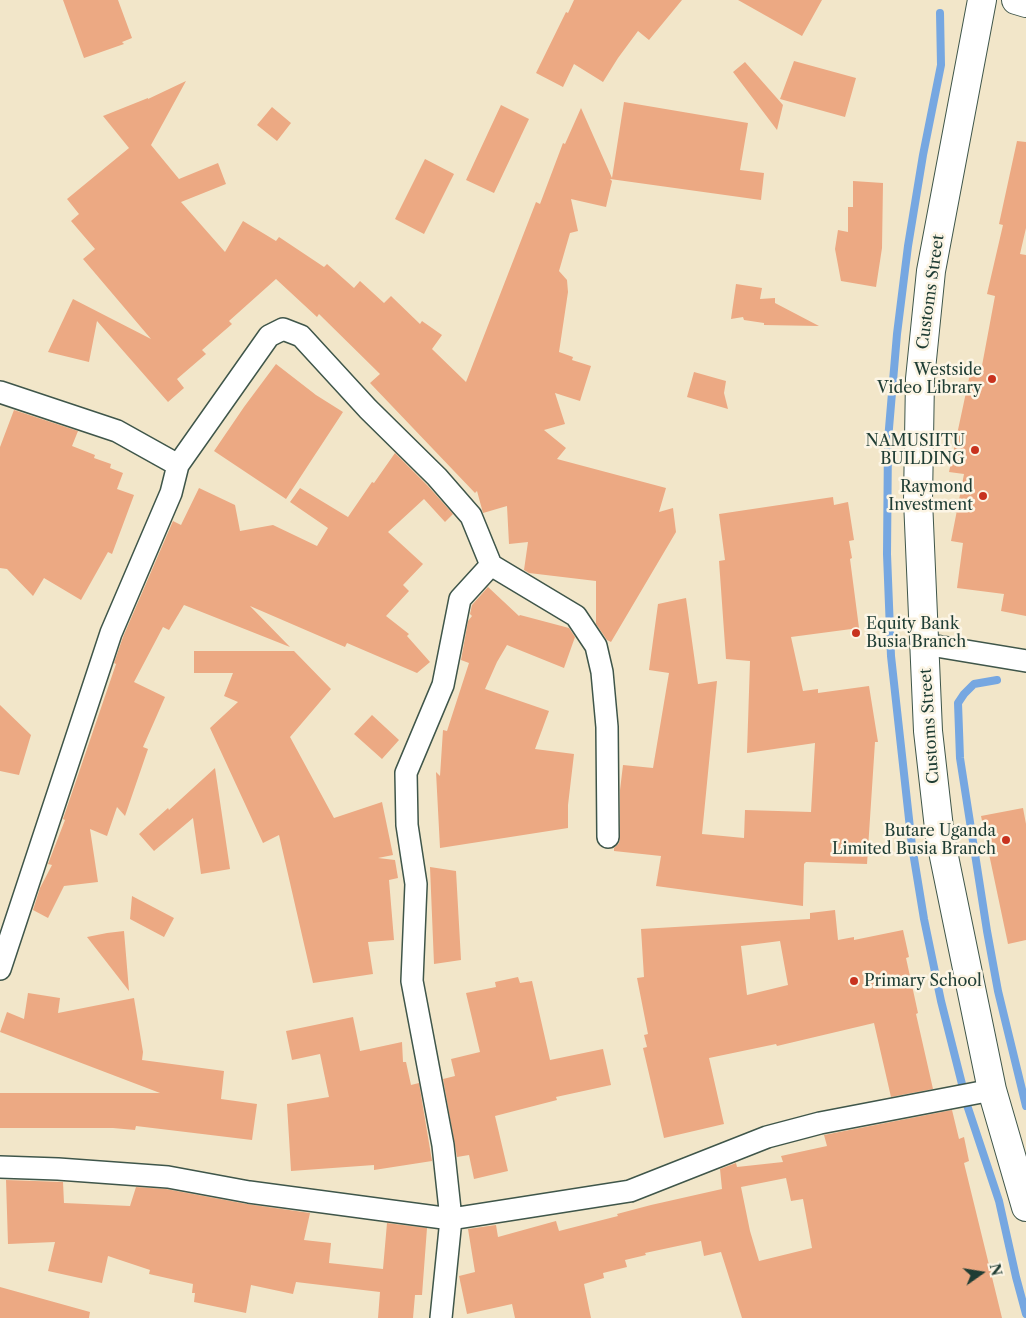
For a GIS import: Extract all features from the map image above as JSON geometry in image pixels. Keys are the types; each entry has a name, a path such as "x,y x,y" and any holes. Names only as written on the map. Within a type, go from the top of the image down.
{"main road":[{"name":"Customs Street","path":"982,0 931,271 920,379 918,500 928,731 940,837 992,1090 1026,1207"},
{"path":"1016,0 1026,3"}],"street":[{"path":"0,969 111,633 171,493 178,465 269,336 282,329 301,336 368,409 437,477 470,516 491,565 576,616 596,646 602,672 607,726 608,837"},
{"path":"0,392 117,431 178,465"},
{"path":"441,1318 451,1219 443,1145 412,981 416,884 407,825 406,773 444,685 460,599 491,565"},
{"path":"924,644 1026,661"},
{"path":"0,1167 168,1177 296,1199 451,1219 630,1191 766,1137 820,1123 992,1090"}],"building":[{"path":"63,0 118,0 132,38 122,42 124,44 84,58"},
{"path":"574,0 682,0 649,40 638,31 603,82 574,64 563,87 536,73 566,12 568,13"},
{"path":"738,0 822,0 802,36"},
{"path":"794,61 856,78 845,117 780,99"},
{"path":"745,62 783,105 777,130 733,72"},
{"path":"186,81 151,145 179,179 218,163 226,184 181,202 225,252 243,221 276,241 279,237 324,267 327,264 354,288 360,281 384,303 391,296 420,324 422,321 442,335 432,349 466,382 536,202 540,204 563,143 565,144 581,108 612,178 624,102 748,123 740,170 764,173 761,200 610,179 612,181 606,207 571,199 578,231 570,233 559,271 567,280 568,292 559,352 573,357 572,360 591,366 580,401 555,393 565,424 544,430 566,448 557,459 666,488 659,512 673,508 676,532 611,642 607,640 596,624 596,581 529,573 524,570 528,542 509,544 507,506 483,513 477,491 475,493 370,383 380,374 319,314 317,317 276,279 229,321 232,324 202,350 206,354 177,379 184,388 168,402 97,321 89,362 48,352 73,299 151,339 83,259 95,249 71,221 79,214 67,199 129,148 103,116 148,99"},
{"path":"501,105 529,119 494,193 466,180"},
{"path":"272,107 291,123 277,141 257,125"},
{"path":"1017,141 1026,142 1026,228 1020,254 1026,255 1026,616 1001,611 1004,594 957,588 963,543 951,541 964,474 949,472 971,369 981,371 995,296 987,294 1003,225 999,224"},
{"path":"425,159 454,174 424,234 395,219"},
{"path":"853,181 883,183 882,248 876,287 841,281 835,249 838,230 848,232 848,207 853,207"},
{"path":"736,284 762,288 760,299 775,298 775,303 819,326 764,325 764,323 744,320 743,317 731,319"},
{"path":"276,364 316,395 343,412 286,499 214,451"},
{"path":"694,372 726,381 724,393 728,409 687,397"},
{"path":"14,410 78,431 72,446 95,455 94,458 111,464 110,468 123,473 117,489 134,495 112,554 108,552 81,600 44,578 33,596 7,569 0,568 0,447"},
{"path":"395,453 453,514 445,522 424,499 388,532 423,564 403,585 409,591 386,616 409,634 407,636 430,662 417,673 347,643 345,647 250,606 290,647 184,605 169,630 163,627 134,682 165,697 143,747 148,749 125,816 117,807 107,836 90,829 98,882 64,886 48,918 33,910 40,888 52,865 48,864 65,820 63,819 116,664 114,663 123,637 173,521 181,525 199,488 235,505 240,531 273,525 317,546 328,528 290,502 300,488 348,517"},
{"path":"833,497 834,505 848,502 854,540 849,541 852,558 850,559 859,628 791,637 803,691 818,689 818,693 869,686 878,742 875,742 867,864 806,862 804,864 803,906 656,886 661,856 614,851 614,848 619,843 620,837 620,790 623,765 653,768 669,673 649,670 658,604 686,598 698,684 717,681 702,834 744,838 745,810 811,812 815,743 747,753 750,661 726,659 719,561 725,560 719,514"},
{"path":"488,587 519,616 569,628 575,637 564,668 507,645 485,689 549,711 535,749 574,754 568,805 568,828 440,848 436,772 440,776 443,730 447,731 469,663 461,660 468,621 472,616 470,614 472,605"},
{"path":"194,651 294,651 331,689 290,737 334,818 382,802 393,855 378,858 395,860 398,878 389,880 394,940 368,942 373,974 313,983 279,835 263,843 210,728 238,702 224,696 233,673 194,673"},
{"path":"0,705 31,735 19,775 0,771"},
{"path":"372,715 399,740 382,759 354,734"},
{"path":"215,768 230,869 201,874 193,818 154,851 139,834 168,808 169,810"},
{"path":"1023,808 1026,824 1026,940 1008,944 981,816"},
{"path":"430,867 456,871 461,960 434,964"},
{"path":"132,896 174,918 164,937 130,919"},
{"path":"835,910 838,940 854,937 854,940 903,930 909,957 906,958 918,1013 916,1014 933,1089 891,1097 874,1023 777,1046 776,1044 709,1058 724,1124 664,1138 643,1048 647,1047 644,1035 648,1034 637,978 644,977 641,929 810,919 810,913","holes":["780,941 788,985 747,995 741,946"]},
{"path":"124,931 129,991 87,937"},
{"path":"518,977 520,983 532,981 550,1060 603,1049 611,1085 556,1097 557,1100 495,1116 508,1171 474,1179 469,1155 457,1157 443,1079 455,1076 451,1059 480,1052 466,993 496,987 495,982"},
{"path":"28,993 60,998 58,1013 134,998 143,1052 142,1060 224,1071 221,1099 257,1104 252,1140 136,1126 135,1130 113,1128 0,1128 0,1093 160,1093 0,1032 7,1012 24,1019"},
{"path":"353,1017 360,1051 402,1042 403,1062 406,1062 411,1085 419,1083 432,1161 374,1170 374,1165 291,1171 287,1104 329,1097 320,1054 292,1060 286,1031"},
{"path":"952,1110 959,1139 964,1137 969,1161 964,1163 1002,1318 742,1318 721,1252 704,1256 701,1241 645,1253 646,1255 625,1260 627,1267 603,1273 604,1278 584,1284 591,1318 515,1318 512,1304 467,1314 459,1276 475,1272 468,1229 496,1225 498,1237 556,1221 559,1231 618,1216 617,1214 651,1205 722,1189 720,1169 736,1163 737,1167 783,1162 781,1156 827,1146 824,1135","holes":["786,1178 791,1201 803,1199 812,1248 759,1261 750,1231 741,1187"]},
{"path":"6,1180 63,1182 64,1203 130,1206 136,1187 166,1189 310,1213 304,1240 331,1243 329,1263 383,1269 387,1223 427,1228 422,1295 415,1295 413,1318 378,1318 380,1292 296,1282 293,1294 251,1285 246,1313 194,1302 193,1284 149,1274 150,1270 108,1256 102,1283 48,1271 55,1242 8,1244"},
{"path":"0,1287 90,1312 89,1318 0,1318"}],"waterway":[{"path":"940,13 941,65 923,155 908,246 897,334 888,440 887,554 891,656 912,846 924,919 941,1001 964,1092"},
{"path":"997,680 974,684 958,703 960,758 998,991 1026,1106"},
{"path":"967,1105 999,1201 1026,1314"}],"place":[{"name":"Westside Video Library","path":"992,379"},
{"name":"NAMUSIITU BUILDING","path":"975,450"},
{"name":"Raymond Investment","path":"983,496"},
{"name":"Equity Bank Busia Branch","path":"856,633"},
{"name":"Butare Uganda Limited Busia Branch","path":"1006,840"},
{"name":"Primary School","path":"854,981"}]}
